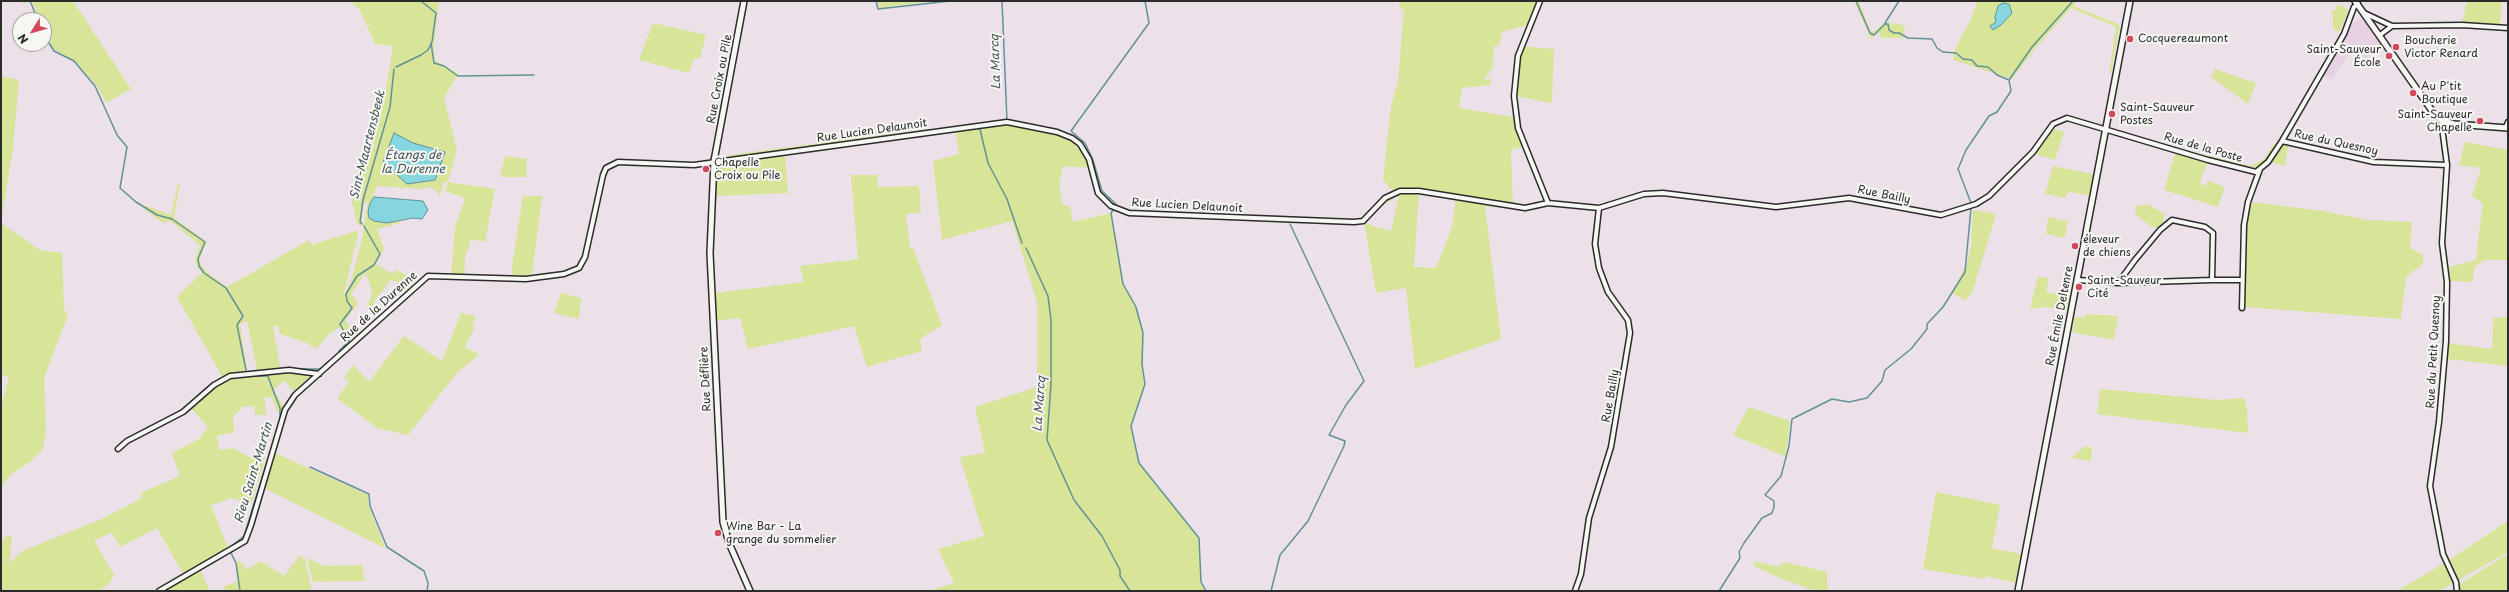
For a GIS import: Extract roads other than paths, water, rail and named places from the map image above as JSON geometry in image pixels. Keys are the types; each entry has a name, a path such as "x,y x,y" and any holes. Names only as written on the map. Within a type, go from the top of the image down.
{"street":[{"name":"Rue Croix ou Pile","path":"714,161 744,1"},
{"path":"1540,1 1518,56 1514,96 1518,128 1548,203"},
{"name":"Rue Émile Deltenre","path":"2018,590 2130,1"},
{"path":"2357,3 2435,115 2441,120 2450,123 2507,127 2508,122"},
{"name":"Rue du Quesnoy","path":"2357,3 2354,7 2344,34 2282,141 2374,162 2447,165"},
{"path":"2364,13 2392,26 2462,25 2508,28"},
{"path":"2380,35 2392,26"},
{"name":"Rue Bailly","path":"1548,203 1599,208 1644,194 1663,193 1776,207 1829,199 1863,198 1941,215 1976,204 1989,196 2033,152 2053,124 2065,118 2106,129"},
{"name":"Rue du Petit Quesnoy","path":"2441,120 2447,165 2442,243 2447,282 2446,342 2439,422 2430,480 2430,496 2445,560 2456,582 2457,591"},
{"name":"Rue Lucien Delaunoit","path":"714,161 1007,122 1057,132 1072,138 1080,144 1089,159 1098,193 1111,206 1129,213 1354,222 1364,221 1385,198 1400,191 1419,191 1525,208 1548,203"},
{"name":"Rue de la Poste","path":"2106,129 2243,170 2256,172 2260,169"},
{"path":"2242,308 2244,225 2248,202 2260,169 2268,162 2282,141"},
{"name":"Rue de la Durenne","path":"159,591 231,550 248,536 285,410 295,394 428,276 526,279 564,274 579,268 585,257 603,175 606,168 611,164 618,162 694,165 714,161"},
{"name":"Rue Déflière","path":"714,161 710,254 723,522 729,543 750,591"},
{"name":"Rue Bailly","path":"1575,591 1581,574 1589,518 1610,452 1630,333 1628,320 1608,292 1599,268 1595,244 1599,208"},
{"path":"2118,283 2160,230 2172,220 2205,227 2213,233 2212,280"},
{"path":"2078,280 2118,283 2242,280"},
{"path":"118,449 127,441 183,412 223,378 252,372 301,371 319,374"}],"water":[{"path":"2003,3 2009,4 2012,13 2001,25 1993,30 1990,26 1996,22 1995,17 1998,6"},
{"name":"Étangs de la Durenne","path":"394,133 413,143 445,152 435,180 407,184 383,162"},
{"name":"Étangs de la Durenne","path":"374,197 423,201 428,210 422,219 413,218 387,223 374,221 369,218 368,212 370,203"}],"waterway":[{"path":"30,1 35,12"},
{"path":"396,67 421,55 428,50 432,42 436,13 421,1"},
{"path":"876,1 878,9 950,1"},
{"name":"La Marcq","path":"1002,1 1007,121"},
{"path":"1116,204 1102,191 1093,160 1085,143 1071,131 1149,23 1145,1"},
{"path":"1856,1 1870,33 1874,35 1885,24 1888,24 1889,30 1894,33 1899,33 1908,38 1932,39 1937,48 1943,52 1956,53 1963,59 1972,60 1977,66 1988,67 1997,75 2009,80 2011,91 1997,112 1989,116 1966,150 1958,169 1971,203"},
{"path":"1885,23 1899,1"},
{"path":"2009,80 2032,47 2073,1"},
{"path":"431,43 434,63 444,66 458,76 534,75"},
{"path":"52,48 54,51 74,61 95,86 117,135 127,147 120,188 136,202 157,215 172,219 205,242 198,259 199,266 204,273 226,288 243,316 237,325 246,370"},
{"name":"Sint-Maartensbeek","path":"362,224 360,222 363,200 390,107 394,69"},
{"name":"La Marcq","path":"980,129 988,163 1007,199 1022,243"},
{"path":"1719,591 1740,558 1739,552 1744,543 1762,518 1772,513 1774,501 1765,495 1781,476 1789,446 1792,419 1832,399 1849,402 1867,398 1882,381 1885,370 1911,349 1927,329 1927,324 1943,307 1965,272 1971,208"},
{"path":"1113,210 1111,213 1123,284 1136,307 1143,333 1142,364 1145,384 1131,426 1139,463 1199,538 1201,582 1206,591"},
{"path":"1271,591 1280,555 1308,521 1344,446 1345,441 1329,435 1346,405 1364,381 1290,224"},
{"path":"339,351 349,341 340,324 352,308 347,301 346,294 357,276 374,265 380,254 364,226"},
{"name":"La Marcq","path":"1026,248 1048,296 1051,320 1051,384 1047,440 1074,500 1102,536 1120,570 1120,576 1130,591"},
{"name":"Rieu Saint-Martin","path":"294,369 320,369 329,361"},
{"name":"Rieu Saint-Martin","path":"267,371 281,369"},
{"name":"Rieu Saint-Martin","path":"229,548 244,536 280,420 280,408 267,374"},
{"path":"253,376 267,376"},
{"path":"310,467 369,494 370,506 387,547 424,571 428,583 427,591"},
{"name":"Rieu Saint-Martin","path":"231,553 236,563 240,591"}],"place":[{"name":"Cocquereaumont","path":"2130,39"},
{"name":"Boucherie Victor Renard","path":"2396,47"},
{"name":"Saint-Sauveur École","path":"2389,56"},
{"name":"Au P'tit Boutique","path":"2413,93"},
{"name":"Saint-Sauveur Postes","path":"2112,114"},
{"name":"Saint-Sauveur Chapelle","path":"2480,121"},
{"name":"Chapelle Croix ou Pile","path":"706,169"},
{"name":"éleveur de chiens","path":"2075,246"},
{"name":"Saint-Sauveur Cité","path":"2079,287"},
{"name":"Wine Bar - La grange du sommelier","path":"718,533"}]}
